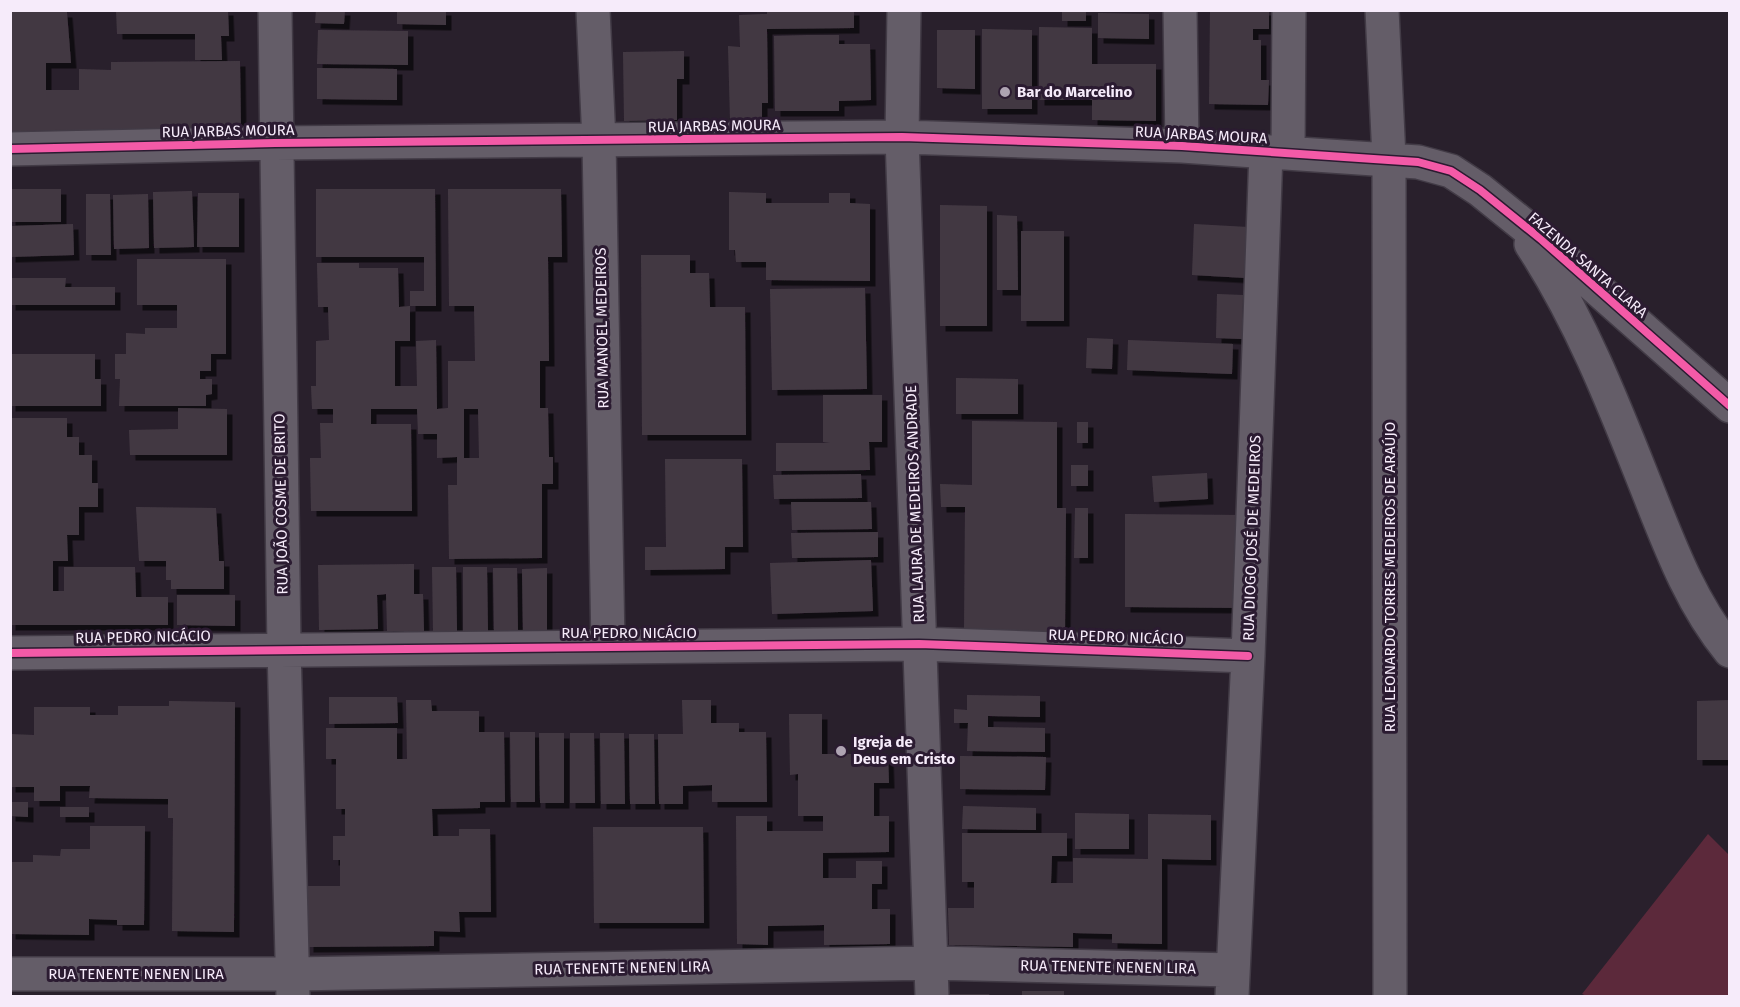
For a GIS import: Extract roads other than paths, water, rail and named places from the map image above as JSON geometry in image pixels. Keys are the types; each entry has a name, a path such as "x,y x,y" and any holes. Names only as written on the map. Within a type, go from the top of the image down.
{"street":[{"name":"RUA JOÃO COSME DE BRITO","path":"275,10 275,143 284,648 293,985"},
{"name":"RUA MANOEL MEDEIROS","path":"593,10 598,141 608,646"},
{"name":"RUA LAURA DE MEDEIROS ANDRADE","path":"904,10 902,137 932,996"},
{"path":"1180,10 1182,146"},
{"name":"RUA DIOGO JOSÉ DE MEDEIROS","path":"1232,983 1277,152 1289,10"},
{"name":"RUA LEONARDO TORRES MEDEIROS DE ARAÚJO","path":"1382,10 1404,160 1390,996"},
{"name":"RUA JARBAS MOURA","path":"10,149 275,143 902,137 1182,146 1404,160"},
{"name":"FAZENDA SANTA CLARA","path":"1404,160 1451,171 1513,217 1730,406"},
{"path":"1513,217 1548,270 1576,322 1611,400 1680,572 1713,630 1730,651"},
{"name":"RUA PEDRO NICÁCIO","path":"10,653 284,648 920,644 1248,656"},
{"name":"RUA TENENTE NENEN LIRA","path":"10,974 293,985 932,963 1232,983"}],"place":[{"name":"Bar do Marcelino","path":"1005,92"},
{"name":"Igreja de Deus em Cristo","path":"841,751"}]}
